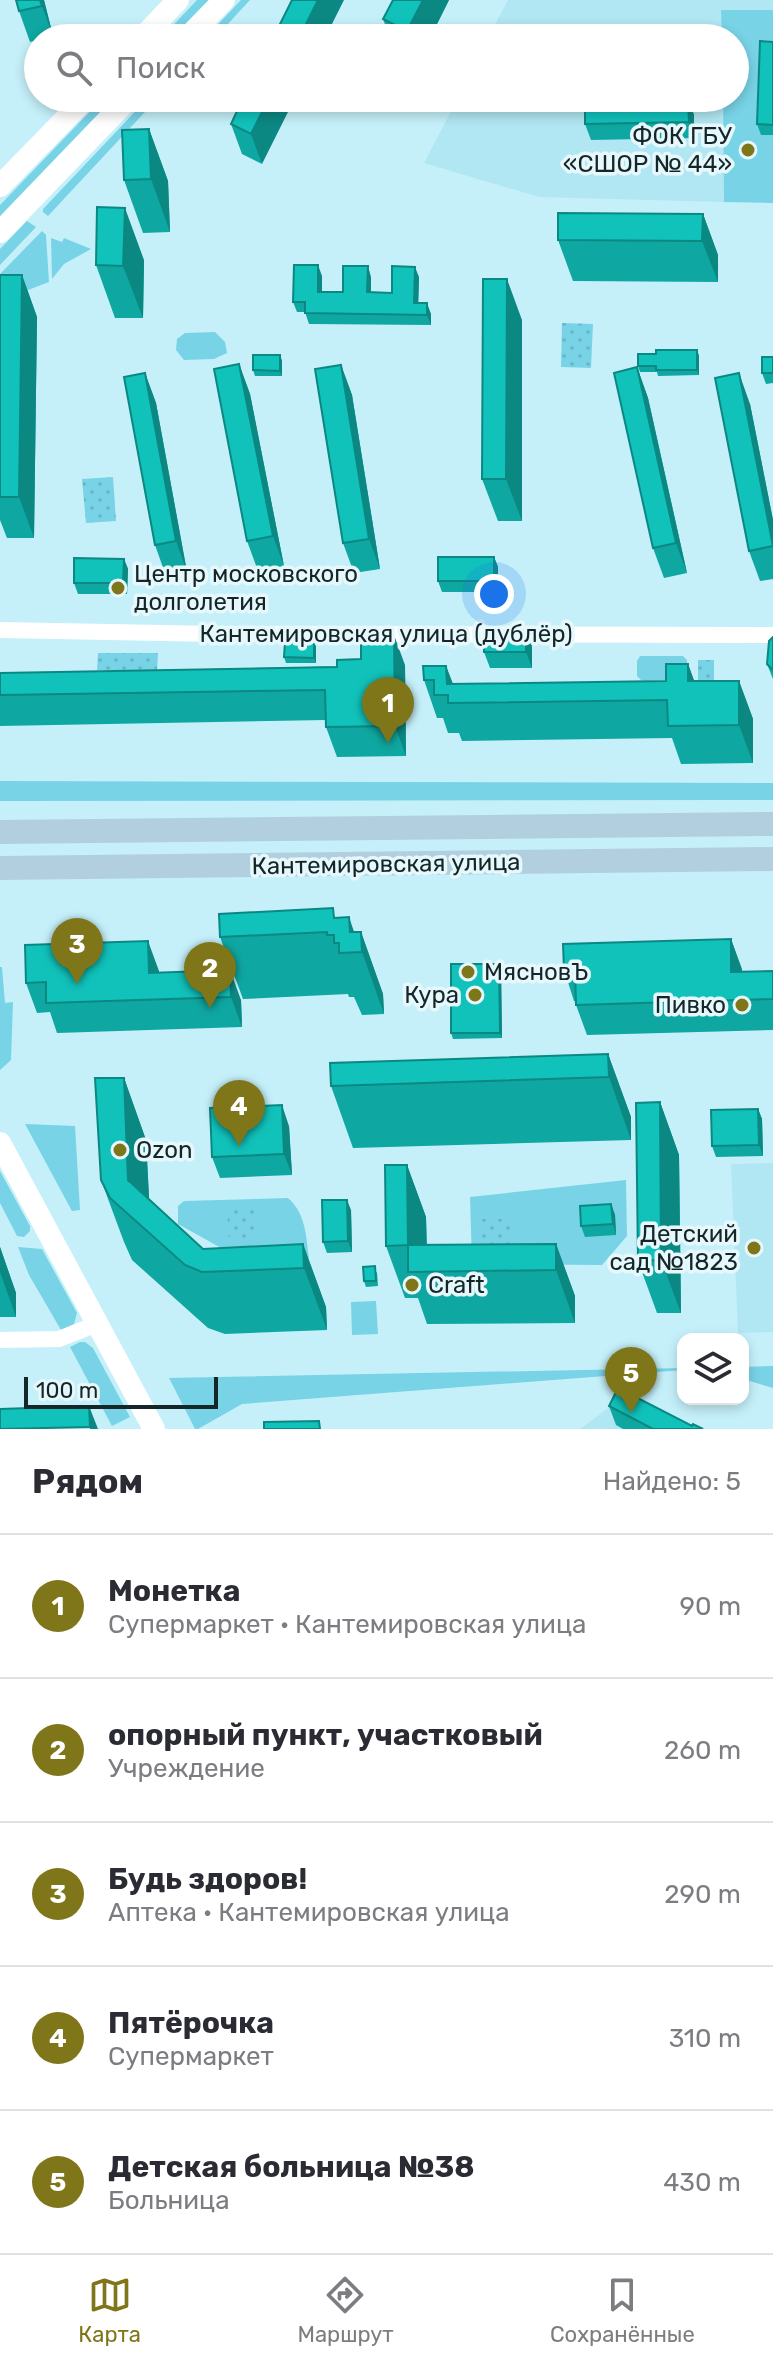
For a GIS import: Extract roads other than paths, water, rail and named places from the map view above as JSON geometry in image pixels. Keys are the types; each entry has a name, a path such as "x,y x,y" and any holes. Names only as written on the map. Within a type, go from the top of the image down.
{"main road":[{"path":"155,24 178,0"},
{"path":"201,24 224,0"},
{"path":"0,186 72,112"},
{"path":"0,232 116,112"},
{"name":"Кантемировская улица","path":"0,832 773,824"},
{"name":"Кантемировская улица","path":"0,868 773,859"},
{"path":"0,1143 154,1429"}],"street":[{"name":"Кантемировская улица (дублёр)","path":"0,630 233,634 773,635"},
{"path":"0,1340 59,1339 97,1324"}],"place":[{"name":"ФОК ГБУ «СШОР № 44»","path":"748,150"},
{"name":"Центр московского долголетия","path":"118,588"},
{"name":"Монетка","path":"388,743"},
{"name":"МясновЪ","path":"468,972"},
{"name":"Будь здоров!","path":"77,984"},
{"name":"Кура","path":"475,995"},
{"name":"Пивко","path":"742,1005"},
{"name":"опорный пункт, участковый","path":"210,1008"},
{"name":"Пятёрочка","path":"239,1146"},
{"name":"Ozon","path":"120,1150"},
{"name":"Детский сад №1823","path":"754,1248"},
{"name":"Craft","path":"412,1285"},
{"name":"Детская больница №38","path":"631,1413"}]}
